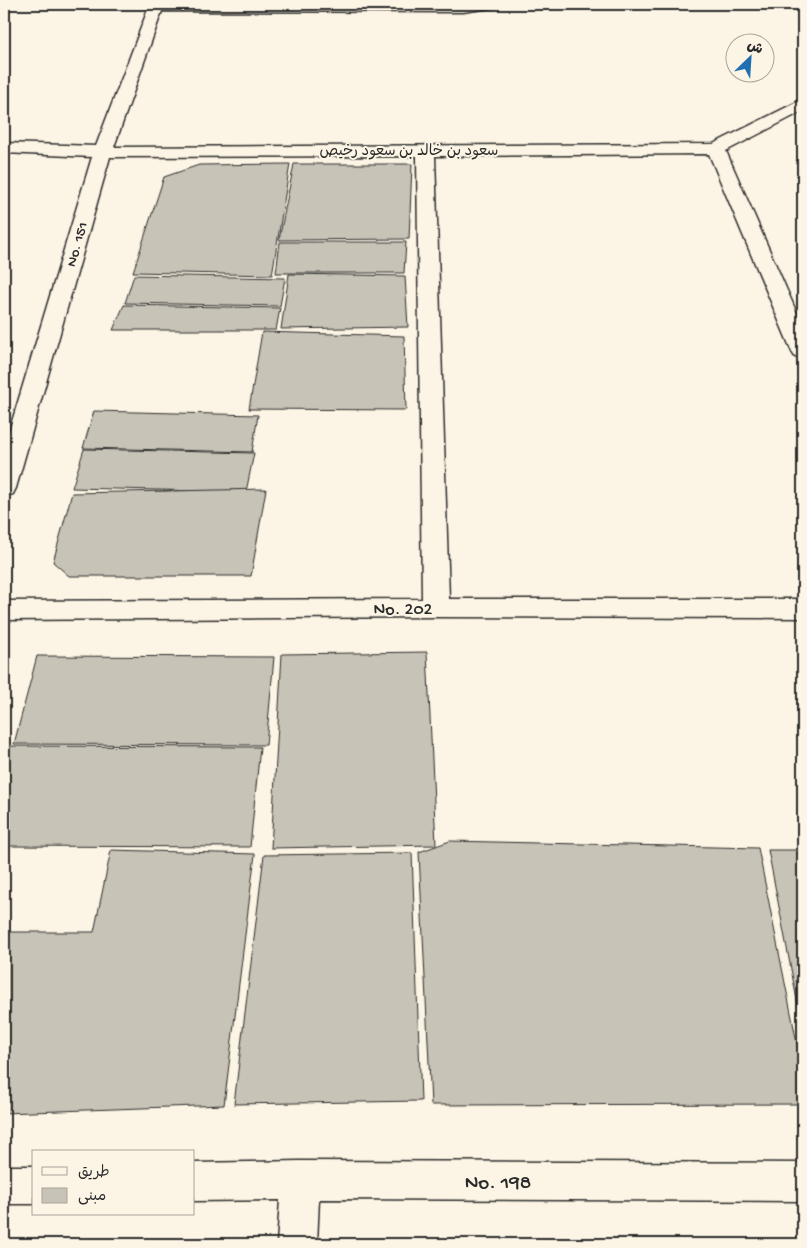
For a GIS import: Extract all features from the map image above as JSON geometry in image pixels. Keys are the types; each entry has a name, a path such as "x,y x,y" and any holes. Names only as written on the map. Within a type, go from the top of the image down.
{"street":[{"path":"157,5 391,5 463,7 492,4"},
{"name":"No. 151","path":"4,488 103,152 157,5"},
{"name":"سعود بن خالد بن سعود رخيص","path":"4,148 103,152 716,149 803,104"},
{"path":"716,149 803,352"},
{"path":"426,150 436,608"},
{"name":"No. 202","path":"4,611 436,608 803,609"},
{"path":"296,1244 300,1180"},
{"name":"No. 198","path":"195,1182 300,1180 803,1182"},
{"path":"4,1185 32,1184"}],"building":[{"path":"290,164 272,275 133,272 164,177 199,165"},
{"path":"294,164 412,164 409,239 279,240"},
{"path":"280,242 406,242 404,273 276,273"},
{"path":"289,274 405,276 408,327 281,329"},
{"path":"134,275 285,278 280,306 125,303"},
{"path":"124,305 280,308 276,330 113,330"},
{"path":"262,332 404,336 406,410 249,409"},
{"path":"94,411 258,415 252,452 83,448"},
{"path":"84,449 254,453 246,492 72,488"},
{"path":"266,489 251,576 69,576 53,562 72,493"},
{"path":"427,652 436,845 271,848 282,654"},
{"path":"37,656 274,657 266,745 14,744"},
{"path":"7,746 260,747 250,847 4,846 4,759"},
{"path":"450,841 758,848 803,1073 803,1104 431,1105 419,852"},
{"path":"111,850 255,854 224,1105 4,1113 4,932 94,932"},
{"path":"768,850 803,850 803,1031"},
{"path":"412,853 421,1101 234,1104 264,855"}]}
